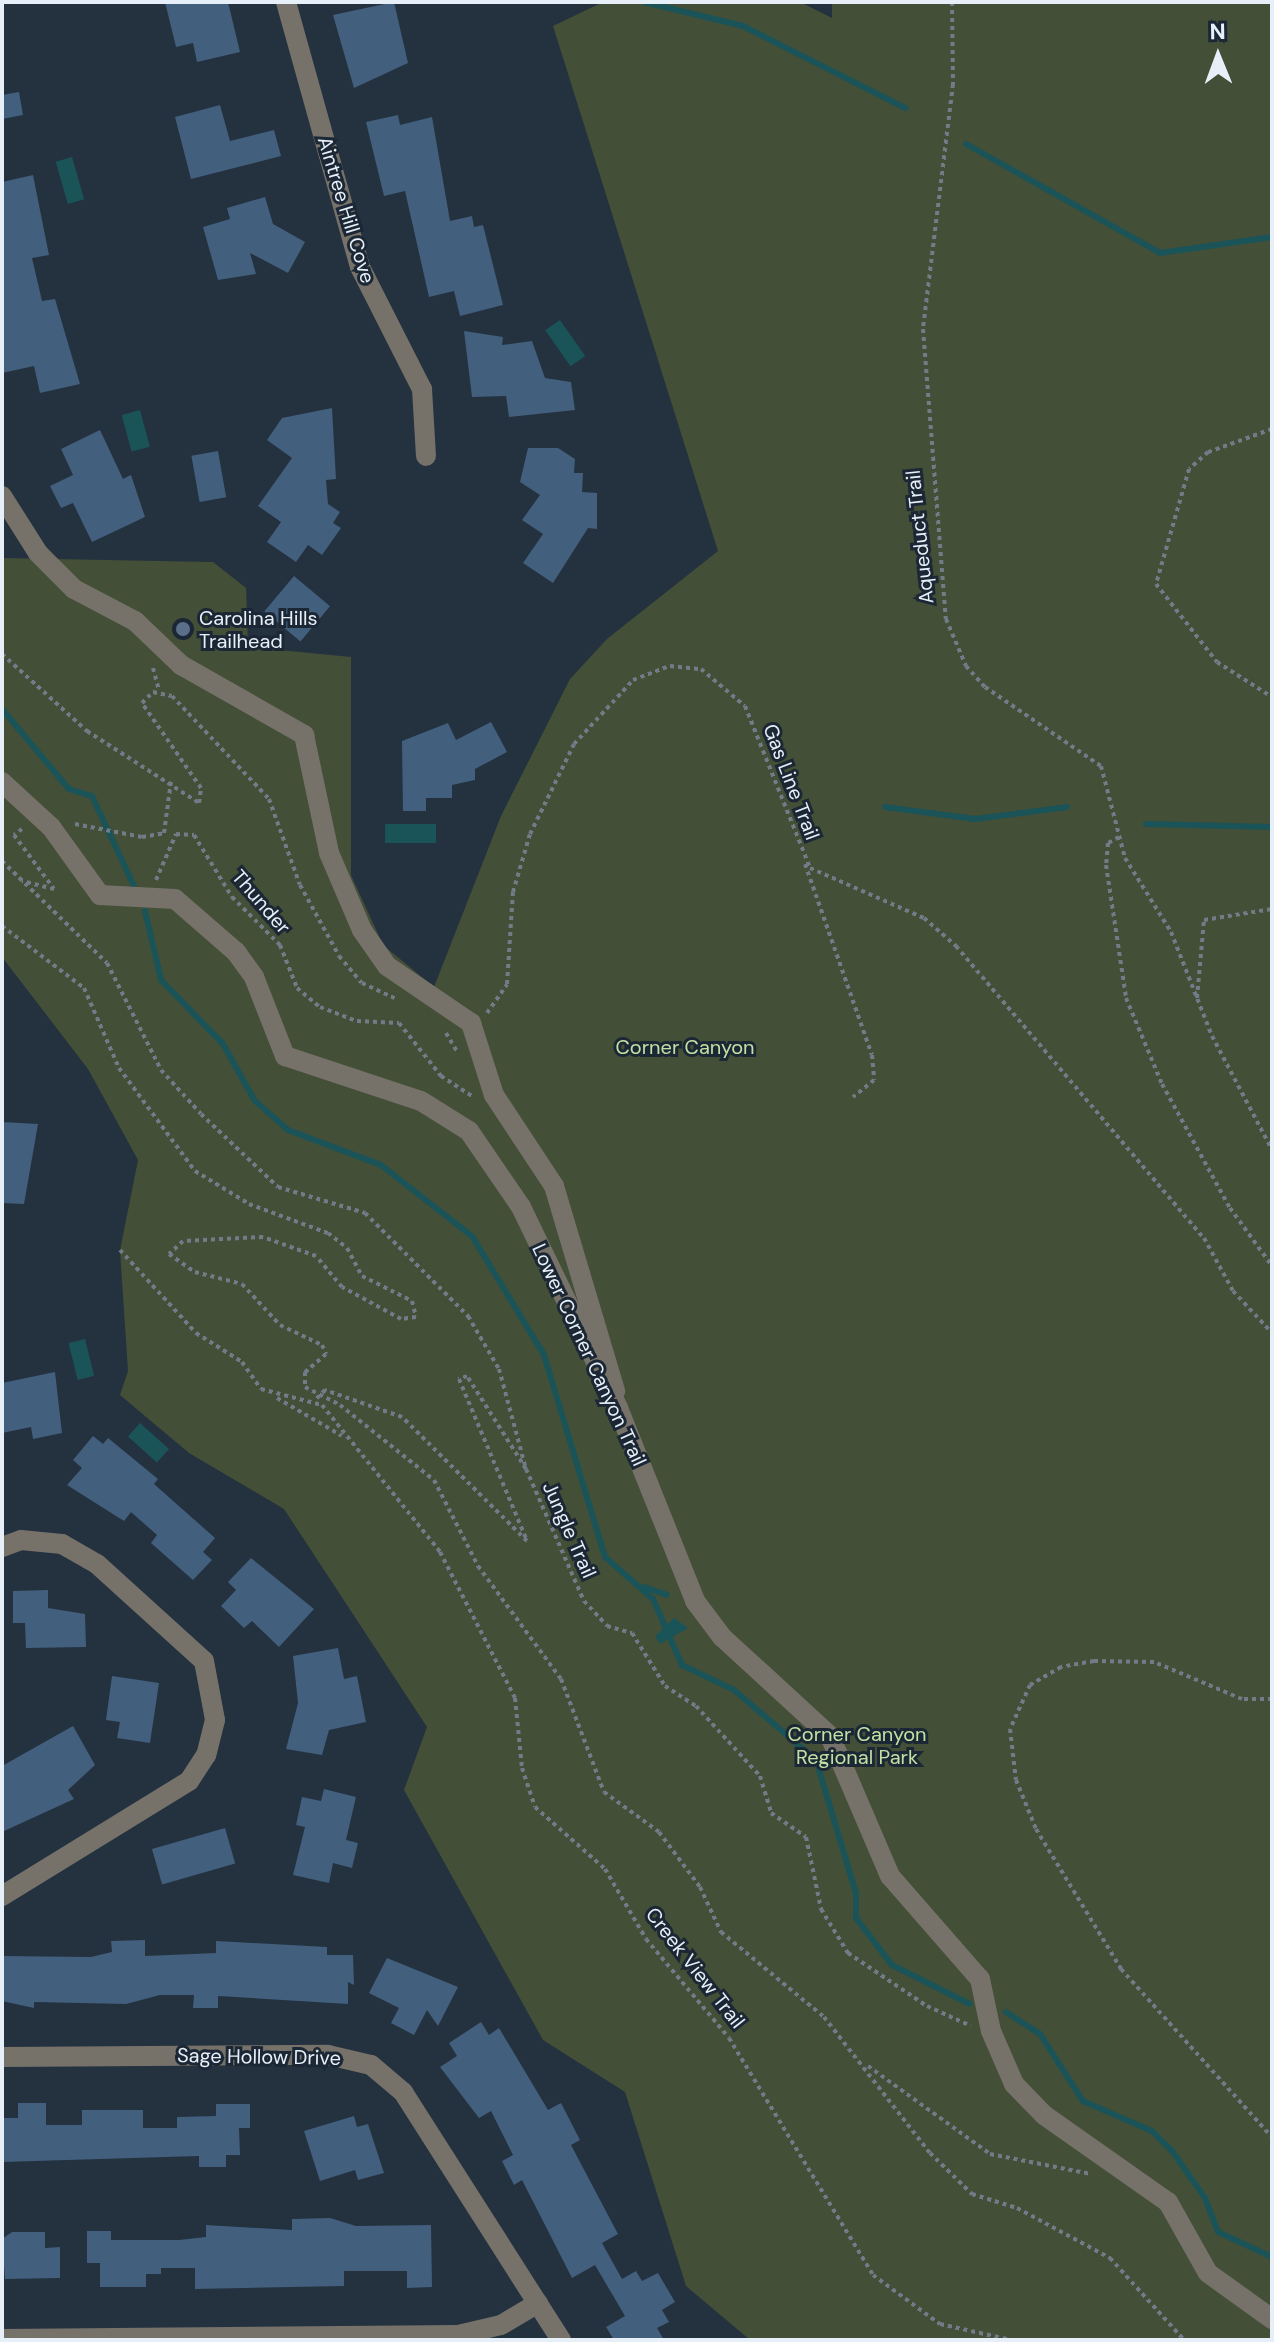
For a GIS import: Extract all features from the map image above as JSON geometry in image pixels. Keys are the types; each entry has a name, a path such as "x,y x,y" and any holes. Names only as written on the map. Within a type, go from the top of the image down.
{"street":[{"name":"Aintree Hill Cove","path":"288,2 360,267 422,389 426,456"},
{"path":"2,496 55,573 135,621 181,665 304,735 329,853 362,930 387,966 471,1023 494,1095 564,1206 618,1408"},
{"name":"Lower Corner Canyon Trail","path":"2,782 51,827 100,895 143,897 188,905 236,952 254,977 272,1034 293,1062 421,1101 469,1131 521,1207 618,1408 695,1601 722,1637 821,1723 890,1876 980,1979 991,2031 1026,2099 1175,2209 1208,2273 1272,2319"},
{"path":"2,1547 21,1540 62,1544 143,1603 204,1661 215,1720 206,1755 189,1781 2,1896"},
{"name":"Sage Hollow Drive","path":"2,2057 328,2055 371,2065 403,2092 561,2340"},
{"path":"2,2339 458,2335 501,2325 538,2303"}],"path":[{"name":"Aqueduct Trail","path":"952,2 953,84 923,329 941,601 976,678 1101,766 1119,837 1171,932 1197,1000 1272,1150"},
{"path":"1272,429 1208,452 1189,469 1156,584 1217,662 1272,697"},
{"path":"2,654 87,731 171,781 192,800 204,800 142,703 160,691"},
{"name":"Gas Line Trail","path":"471,1023 497,1004 507,984 513,892 549,788 604,704 633,680 687,667 734,691 803,858 819,876 924,918 956,946 1204,1238 1233,1291 1272,1333"},
{"path":"157,678 160,691 269,799 300,885 339,956 370,989 410,1004"},
{"path":"95,830 142,837 169,826 171,781"},
{"name":"Thunder","path":"143,897 176,834 194,835 232,897 280,945 308,997 357,1021 399,1023 451,1084 479,1098 494,1095"},
{"path":"1119,837 1108,843 1106,865 1126,998 1158,1076 1230,1208 1272,1266"},
{"path":"803,858 872,1055 874,1080 853,1097"},
{"path":"2,861 107,963 161,1070 261,1173 299,1195 365,1213 452,1297 499,1369 526,1469"},
{"path":"1197,1000 1204,920 1272,909"},
{"path":"2,926 84,988 119,1068 195,1171 249,1204 328,1233 347,1248 362,1276 412,1301 416,1317 401,1319 342,1287 316,1256 277,1240 246,1235 175,1244 169,1254 174,1263 242,1284 280,1325 325,1347 304,1376 305,1387 434,1480 483,1573 561,1679 604,1792 659,1832 700,1887 721,1932 824,2017 866,2065 930,2153 972,2194 1017,2208 1110,2258 1184,2340"},
{"path":"438,1023 486,1074"},
{"name":"Creek View Trail","path":"120,1250 196,1333 233,1354 272,1395 345,1438"},
{"path":"317,1394 328,1391 402,1417 465,1474 523,1543 514,1498 485,1447 461,1375 526,1469"},
{"path":"272,1395 315,1400 317,1394"},
{"name":"Creek View Trail","path":"315,1400 440,1552 515,1698 522,1768 535,1807 605,1869 646,1939 729,2038 873,2275 940,2324 1011,2340"},
{"name":"Jungle Trail","path":"526,1469 584,1601 607,1626 632,1633 665,1686 696,1706 760,1776 771,1813 806,1837 821,1909 848,1953 927,2006 991,2031"},
{"path":"1272,1699 1242,1699 1154,1662 1094,1661 1061,1667 1030,1685 1010,1729 1016,1780 1036,1829 1121,1969 1272,2137"},
{"path":"866,2065 990,2154 1096,2174 1120,2167"}],"green space":[{"name":"Corner Canyon Regional Park","path":"603,2 800,2 832,18 832,2 1272,2 1272,2340 750,2340 686,2286 625,2092 543,2040 404,1790 427,1727 284,1509 189,1453 120,1395 128,1371 120,1250 138,1160 88,1069 2,957 2,558 213,562 246,588 248,647 351,657 351,875 383,945 434,987 501,816 570,679 607,639 718,551 553,26"}],"shaded area":[{"path":"72,157 84,199 68,204 56,162"},
{"path":"560,320 585,356 570,366 545,330"},
{"path":"140,410 150,447 131,452 122,415"},
{"path":"385,824 436,824 436,843 385,843"},
{"path":"85,1339 94,1376 78,1380 69,1343"},
{"path":"140,1423 169,1449 157,1462 128,1436"},
{"path":"674,1618 688,1628 660,1644 655,1636"}],"building":[{"path":"165,2 228,2 240,52 197,62 193,43 176,47"},
{"path":"394,2 408,63 354,88 333,15"},
{"path":"19,92 23,115 2,119 2,95"},
{"path":"220,105 230,141 274,130 281,156 191,179 175,117"},
{"path":"398,115 400,125 432,117 450,221 472,216 474,227 483,225 503,305 460,316 454,291 429,297 405,191 384,196 366,122"},
{"path":"33,175 49,255 32,258 42,301 55,299 80,384 40,393 34,366 2,373 2,182"},
{"path":"265,197 273,224 305,242 288,273 250,253 256,274 218,280 203,227 230,219 227,208"},
{"path":"464,331 503,337 502,345 532,341 545,378 571,382 575,410 509,417 506,396 472,397"},
{"path":"332,408 336,479 326,480 328,504 340,512 333,523 341,528 322,555 308,545 296,562 267,542 281,522 258,506 292,458 267,440 282,418"},
{"path":"100,430 123,479 131,475 145,517 92,542 73,503 61,508 50,486 73,475 61,449"},
{"path":"528,448 558,448 575,459 574,473 583,473 582,492 597,493 597,529 588,528 553,583 523,563 543,534 522,520 540,495 520,482"},
{"path":"218,451 226,497 200,502 191,456"},
{"path":"294,576 330,606 300,641 264,611"},
{"path":"491,722 507,752 475,769 475,780 452,785 452,798 426,798 426,811 403,811 402,741 448,723 456,740"},
{"path":"2,1122 38,1124 24,1204 2,1203"},
{"path":"55,1372 62,1433 33,1439 31,1427 2,1433 2,1383"},
{"path":"93,1436 103,1444 108,1438 158,1479 154,1484 215,1538 203,1552 212,1560 193,1580 151,1543 157,1535 131,1512 124,1521 67,1485 82,1468 73,1460"},
{"path":"251,1558 314,1609 279,1647 252,1621 244,1628 221,1606 236,1590 228,1582"},
{"path":"48,1590 48,1608 85,1614 86,1647 26,1648 25,1623 13,1623 13,1591"},
{"path":"338,1648 344,1679 357,1676 366,1722 329,1730 322,1755 286,1749 298,1703 293,1656"},
{"path":"112,1676 159,1683 150,1743 117,1738 120,1722 106,1720"},
{"path":"73,1726 95,1765 68,1790 74,1799 2,1832 2,1766"},
{"path":"324,1789 356,1797 346,1840 358,1843 352,1868 333,1863 329,1883 293,1875 305,1827 296,1825 302,1797 321,1801"},
{"path":"225,1828 235,1864 162,1885 152,1849"},
{"path":"145,1940 145,1956 216,1953 216,1941 327,1947 327,1955 353,1955 354,1985 348,1982 348,2004 218,1996 218,2008 193,2008 194,1995 160,1995 126,2004 34,2002 34,2008 2,2001 2,1956 91,1957 112,1952 111,1941"},
{"path":"387,1958 458,1987 438,2026 427,2010 414,2035 391,2023 399,2008 369,1993"},
{"path":"481,2022 489,2035 499,2028 548,2110 561,2103 580,2140 571,2145 618,2234 602,2243 622,2279 636,2271 642,2281 658,2273 675,2302 662,2310 669,2322 657,2328 664,2340 614,2340 606,2327 625,2316 595,2265 572,2278 522,2180 514,2185 502,2161 513,2155 491,2111 479,2118 440,2067 457,2056 449,2043"},
{"path":"18,2103 46,2103 46,2125 82,2125 82,2110 143,2110 143,2128 177,2128 177,2117 216,2116 216,2104 250,2104 250,2128 239,2128 240,2155 226,2155 226,2167 199,2167 199,2156 2,2162 2,2118 18,2118"},
{"path":"354,2116 357,2127 368,2124 384,2173 358,2180 355,2170 320,2181 304,2131"},
{"path":"330,2218 356,2226 431,2225 432,2287 407,2288 407,2271 344,2271 344,2286 195,2289 195,2268 161,2268 161,2274 146,2274 146,2287 100,2287 100,2263 87,2263 87,2231 111,2231 111,2240 179,2240 206,2237 206,2225 292,2230 292,2219"},
{"path":"12,2232 45,2232 45,2248 60,2247 60,2278 5,2279 2,2239"}],"waterway":[{"path":"644,2 743,26 905,108"},
{"path":"966,144 1160,253 1272,237"},
{"path":"2,709 69,789 92,796 134,886"},
{"path":"885,807 975,819 1067,807"},
{"path":"1146,824 1272,827"},
{"path":"145,911 161,980 223,1044 255,1101 288,1130 381,1165 472,1236 544,1355 605,1557 653,1599 682,1665 734,1690 816,1760 856,1893 856,1918 892,1965 970,2004"},
{"path":"644,1587 667,1595"},
{"path":"1006,2012 1040,2034 1083,2101 1152,2131 1172,2151 1205,2198 1218,2232 1272,2257"}],"place":[{"name":"Carolina Hills Trailhead","path":"183,629"}],"park label":[{"name":"Corner Canyon","path":"685,1047"}]}
